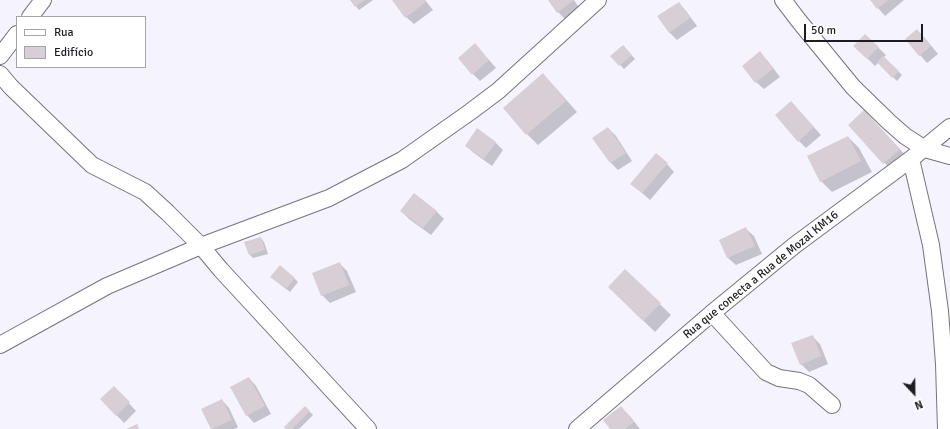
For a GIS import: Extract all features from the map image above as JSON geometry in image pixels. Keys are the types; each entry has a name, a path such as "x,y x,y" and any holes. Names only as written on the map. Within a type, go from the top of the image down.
{"street":[{"path":"31,16 43,0"},
{"path":"0,344 107,286 201,246 328,198 402,160 498,91 598,0"},
{"path":"783,0 853,87 906,136 925,149 950,156"},
{"path":"0,56 16,35"},
{"path":"0,74 6,90 92,165 145,192 168,212 201,246 221,270 368,429"},
{"name":"Rua que conecta a Rua de Mozal KM16","path":"577,429 712,313 795,245 911,160 950,127"},
{"path":"911,160 931,245 940,311 944,364 946,429"},
{"path":"712,313 766,372 780,378 799,381 809,385 832,405"}],"building":[{"path":"350,0 365,0 355,7"},
{"path":"392,0 425,0 426,2 405,18"},
{"path":"548,0 574,0 557,13"},
{"path":"870,0 888,0 877,9"},
{"path":"679,2 690,18 669,33 657,16"},
{"path":"917,29 931,46 919,56 905,39"},
{"path":"865,34 879,47 867,59 853,46"},
{"path":"475,43 489,60 472,75 458,58"},
{"path":"623,45 632,55 619,66 610,56"},
{"path":"760,51 773,69 755,83 742,66"},
{"path":"883,56 899,71 892,78 877,62"},
{"path":"543,73 566,101 526,135 503,108"},
{"path":"791,101 814,127 798,142 775,115"},
{"path":"864,110 900,149 883,164 848,125"},
{"path":"608,127 626,153 610,163 592,138"},
{"path":"477,128 496,142 484,159 465,146"},
{"path":"848,136 861,161 820,182 807,156"},
{"path":"656,153 668,163 642,193 630,184"},
{"path":"414,193 437,211 423,228 400,211"},
{"path":"746,227 755,246 727,258 719,240"},
{"path":"261,237 265,250 249,255 244,242"},
{"path":"340,262 349,285 321,296 312,273"},
{"path":"280,265 295,278 286,289 270,277"},
{"path":"625,269 661,303 643,321 608,287"},
{"path":"813,335 821,356 800,365 791,343"},
{"path":"249,377 265,406 246,416 230,387"},
{"path":"114,386 130,402 116,416 100,399"},
{"path":"222,399 232,420 211,429 201,409"},
{"path":"305,406 310,411 292,429 286,429 284,427"},
{"path":"621,406 634,422 625,429 610,429 603,420"},
{"path":"137,424 139,429 126,429"}]}
